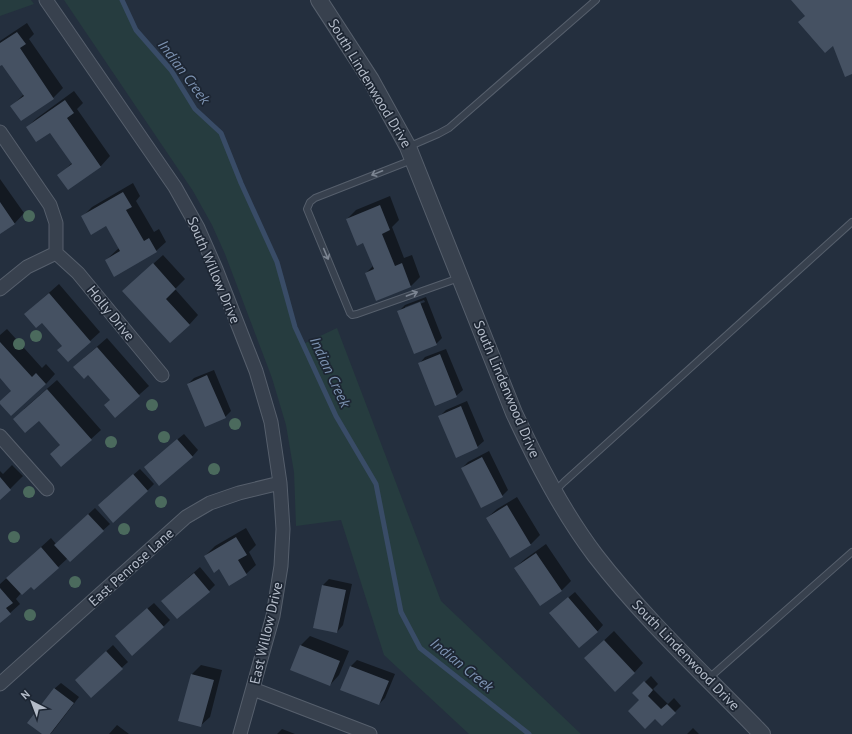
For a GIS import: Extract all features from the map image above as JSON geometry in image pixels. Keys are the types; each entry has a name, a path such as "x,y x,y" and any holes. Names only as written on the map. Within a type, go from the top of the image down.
{"street":[{"name":"South Willow Drive","path":"46,0 174,187 198,228 216,269 256,371 271,422 280,483"},
{"name":"South Lindenwood Drive","path":"319,0 371,80 411,153 514,413 531,450 554,492 595,554 633,602 664,636 762,734"},
{"path":"0,132 50,205 56,223 56,253 27,267 0,289"},
{"name":"Holly Drive","path":"56,253 78,273 162,376"},
{"path":"0,436 47,489"},
{"name":"East Penrose Lane","path":"0,684 186,517 210,503 239,493 280,483"},
{"name":"East Willow Drive","path":"240,734 273,616 280,566 283,529 280,483"},
{"path":"253,689 370,734"}],"lane":[{"path":"461,277 357,314 352,314 350,313 307,209 310,202 315,198 411,153 449,128 596,0"},
{"path":"554,492 852,222"},
{"path":"708,679 852,552"}],"green space":[{"path":"0,0 31,0 34,4 0,16"},
{"path":"64,0 122,0 136,30 171,70 195,109 221,133 241,183 277,262 295,327 303,344 337,328 441,601 581,734 469,734 384,655 341,520 296,526 294,472 286,425 272,378 225,254 212,225 193,191"}],"building":[{"path":"791,0 852,0 852,74 845,77 833,46 825,53 798,22 805,16"},
{"path":"17,32 26,44 20,48 54,99 21,121 10,106 24,96 2,65 0,66 0,43"},
{"path":"65,100 74,113 67,118 101,167 68,190 57,175 72,164 50,133 36,142 26,127"},
{"path":"123,192 132,207 126,210 144,241 149,238 157,252 114,277 105,260 120,251 106,226 91,235 81,216"},
{"path":"0,202 15,224 0,234"},
{"path":"380,205 390,230 382,234 395,266 402,263 411,287 376,301 365,273 374,269 363,243 357,246 346,219"},
{"path":"153,263 176,289 166,299 190,325 170,343 122,291"},
{"path":"49,293 91,342 68,362 57,350 62,346 42,323 36,328 24,314"},
{"path":"420,302 437,345 414,354 397,311"},
{"path":"0,342 32,377 36,373 46,384 11,416 0,404 0,401 11,391 0,378"},
{"path":"97,347 140,396 115,418 104,405 110,400 88,375 84,379 73,367"},
{"path":"440,354 457,397 435,406 418,363"},
{"path":"207,375 226,418 205,427 187,384"},
{"path":"47,389 92,440 61,467 50,454 60,445 39,421 25,433 13,419"},
{"path":"461,406 478,448 456,458 438,416"},
{"path":"177,439 193,457 159,486 144,467"},
{"path":"482,457 503,497 481,508 461,468"},
{"path":"133,474 148,491 113,523 98,505"},
{"path":"0,477 11,490 0,500"},
{"path":"507,505 531,545 510,558 486,518"},
{"path":"88,514 104,531 70,562 54,545"},
{"path":"236,537 247,555 238,560 247,575 229,586 219,569 214,573 204,556"},
{"path":"41,547 59,568 34,590 31,587 22,595 6,578"},
{"path":"536,553 562,591 540,606 514,568"},
{"path":"194,573 210,592 177,619 161,601"},
{"path":"322,585 346,590 337,633 313,628"},
{"path":"0,588 13,603 6,608 11,614 0,623"},
{"path":"568,597 598,632 579,648 549,613"},
{"path":"147,608 164,627 132,656 115,636"},
{"path":"604,640 635,673 615,692 584,658"},
{"path":"300,645 340,661 330,686 290,670"},
{"path":"106,651 123,669 91,698 75,680"},
{"path":"350,666 389,681 379,705 340,690"},
{"path":"191,674 214,680 201,727 178,721"},
{"path":"644,681 653,690 648,696 661,709 667,704 676,713 662,726 655,719 645,729 628,711 639,700 632,693"},
{"path":"54,688 74,703 50,734 42,734 27,723"}],"waterway":[{"name":"Indian Creek","path":"122,0 136,30 171,70 195,109 221,133 241,183 277,262 295,327 336,416 376,484 401,612 420,648 529,734"}]}
